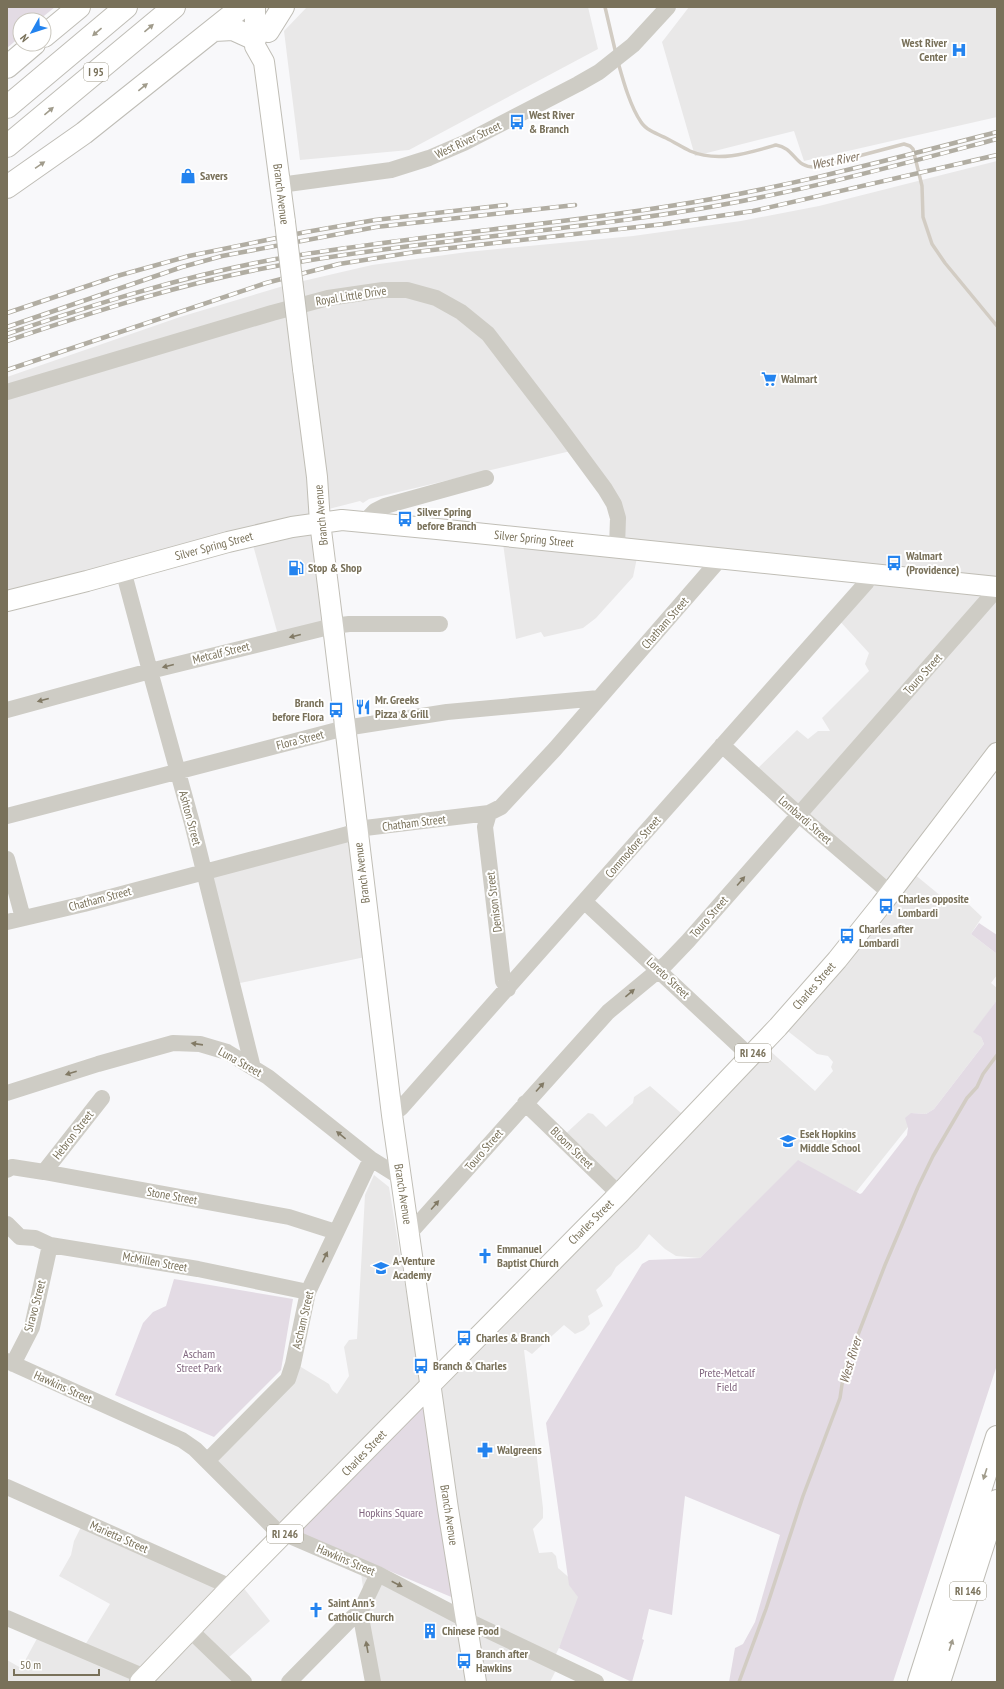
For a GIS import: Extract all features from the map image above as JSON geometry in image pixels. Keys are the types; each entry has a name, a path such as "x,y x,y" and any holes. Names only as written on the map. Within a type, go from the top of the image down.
{"highway":[{"path":"52,29 79,7"},
{"name":"I 95","path":"7,107 126,7"},
{"name":"I 95","path":"7,146 174,7"},
{"path":"7,187 90,129 242,7"},
{"path":"214,30 233,29 262,35 284,7"},
{"path":"7,67 25,52"},
{"name":"RI 146","path":"918,1682 997,1437"},
{"name":"RI 146","path":"939,1682 997,1500"}],"main road":[{"name":"Branch Avenue","path":"255,7 262,35 269,43 264,62 317,477 320,522 332,626 400,1177 448,1510 476,1682"},
{"name":"Branch Avenue","path":"262,35 270,7"},
{"name":"Silver Spring Street","path":"7,601 87,582 124,570 228,542 292,527 320,522 344,520 997,588"},
{"name":"Charles Street","path":"143,1679 231,1587 619,1194 778,1027 837,960 997,753"}],"street":[{"name":"West River Street","path":"280,185 374,173 407,166 464,143 578,84 608,66 641,37 668,7"},
{"name":"Royal Little Drive","path":"7,392 272,313 328,298 383,290 407,290 436,298 461,312 488,334 605,489 614,504 618,518 617,548"},
{"path":"364,522 375,511 385,506 486,478"},
{"name":"Chatham Street","path":"7,922 84,904 365,828 489,813 501,807 599,698 720,559"},
{"name":"Ashton Street","path":"124,570 192,823 253,1068"},
{"name":"Commodore Street","path":"392,1115 401,1108 508,989 866,583 871,574"},
{"name":"Touro Street","path":"409,1234 608,1012 659,970 688,941 997,588"},
{"name":"Metcalf Street","path":"7,710 150,671 332,626 349,624 440,624"},
{"name":"Flora Street","path":"7,816 345,728 447,712 599,698"},
{"name":"Lombardi Street","path":"722,745 798,814 890,893"},
{"name":"Denison Street","path":"489,813 485,828 503,981 508,989"},
{"path":"7,859 23,918"},
{"name":"Loreto Street","path":"585,902 750,1056"},
{"name":"Luna Street","path":"7,1093 98,1064 173,1043 191,1042 213,1047 233,1056 253,1068 290,1094 371,1159 400,1177"},
{"name":"Hebron Street","path":"44,1172 102,1098"},
{"name":"Bloom Street","path":"525,1103 619,1194"},
{"name":"Ascham Street","path":"207,1461 288,1379 293,1364 308,1292 371,1159"},
{"name":"Stone Street","path":"7,1170 12,1168 44,1172 290,1217 336,1232"},
{"name":"McMillen Street","path":"7,1224 20,1237 35,1238 50,1245 198,1269 308,1292"},
{"name":"Siravo Street","path":"10,1362 32,1327 50,1245"},
{"name":"Hawkins Street","path":"10,1362 182,1440 207,1461 274,1528 284,1534 378,1574 466,1620 596,1682"},
{"name":"Marietta Street","path":"8,1491 231,1587"},
{"path":"289,1682 353,1617 360,1612 378,1574"},
{"path":"360,1612 373,1682"},
{"path":"7,1618 143,1679"},
{"path":"190,1630 244,1682"}],"shaded area":[{"path":"307,7 588,7 598,49 409,150 300,160 284,31"},
{"path":"689,7 997,7 997,117 804,161 794,131 695,156 662,42"},
{"path":"997,161 997,750 908,869 947,901 956,897 961,897 982,917 971,934 997,954 997,975 991,983 997,988 997,1000 974,1032 981,1037 984,1044 934,1109 926,1114 911,1113 912,1122 856,1192 798,1161 700,1258 676,1256 665,1249 649,1234 638,1248 616,1267 611,1276 596,1290 603,1306 588,1316 590,1324 584,1330 575,1334 564,1325 532,1354 524,1350 543,1508 543,1518 533,1529 539,1553 552,1552 556,1556 558,1568 580,1587 585,1595 555,1656 560,1662 550,1682 368,1682 366,1610 361,1573 464,1611 455,1516 283,1535 211,1459 296,1364 329,1384 332,1390 337,1394 349,1376 344,1347 349,1340 357,1339 365,1195 374,1175 389,1187 413,1334 434,1377 613,1199 561,1138 588,1113 593,1114 606,1127 633,1103 634,1097 650,1086 688,1119 768,1049 815,1091 833,1071 831,1067 833,1062 828,1056 817,1054 780,1025 889,891 755,771 797,730 808,739 818,731 830,731 822,718 869,671 865,664 869,653 837,618 872,575 639,548 633,577 596,618 583,628 544,637 541,632 516,639 502,536 620,545 621,517 579,449 369,499 363,503 360,501 321,511 335,618 278,635 251,538 7,599 7,377 180,317 290,284 372,265 467,252 633,236 741,221 819,206"},
{"path":"360,831 375,955 240,983 205,867"},
{"path":"85,1519 238,1581 270,1621 227,1659 250,1682 7,1682 7,1660 21,1668 40,1633 82,1650 110,1604 59,1576 71,1555 74,1541"}],"green space":[{"path":"7,7 55,7 49,12 12,12 12,44 7,48"},
{"path":"979,923 997,935 997,954 971,934"},
{"name":"Prete-Metcalf Field","path":"997,1000 997,1365 893,1682 729,1682 735,1648 743,1644 755,1622 780,1535 685,1496 672,1615 649,1609 642,1639 644,1640 632,1682 559,1648 578,1597 569,1585 546,1423 642,1264 649,1260 700,1258 798,1160 860,1194 862,1193 907,1135 908,1128 905,1118 911,1113 926,1114 934,1109 984,1044 981,1037 973,1032"},
{"name":"Ascham Street Park","path":"174,1279 293,1299 281,1370 214,1437 115,1395 143,1323 153,1312 166,1306"},
{"name":"Hopkins Square","path":"428,1400 456,1599 297,1532"}],"waterway":[{"name":"West River","path":"605,7 616,54"},
{"name":"West River","path":"618,62 630,101 643,125 649,130 701,155 733,156 776,145 788,150 799,162 804,165 809,167 817,167 904,144 910,146 913,149 922,186 923,217 932,244 945,263 997,326"},
{"name":"West River","path":"739,1682 766,1609 803,1496 840,1398 844,1371 885,1265 918,1187 933,1156 967,1098 977,1087 983,1074 997,1055"}],"railway":[{"path":"7,334 73,312 174,282 276,259 374,244 572,220 711,199 834,173 997,132"},
{"path":"7,341 73,319 174,289 276,266 384,249 602,223 710,207 818,185 997,139"},
{"path":"7,370 266,283 339,264 415,252 664,224 753,211 997,155"},
{"path":"7,313 117,276 189,256 306,232 375,220 506,205"},
{"path":"7,327 182,267 222,256 376,227 575,205"}],"place":[{"name":"West River Center","path":"959,50"},
{"name":"West River & Branch","path":"517,122"},
{"name":"Savers","path":"188,176"},
{"name":"Walmart","path":"769,379"},
{"name":"Silver Spring before Branch","path":"405,519"},
{"name":"Walmart (Providence)","path":"894,563"},
{"name":"Stop & Shop","path":"296,568"},
{"name":"Mr. Greeks Pizza & Grill","path":"363,707"},
{"name":"Branch before Flora","path":"336,710"},
{"name":"Charles opposite Lombardi","path":"886,906"},
{"name":"Charles after Lombardi","path":"847,936"},
{"name":"Esek Hopkins Middle School","path":"788,1141"},
{"name":"Emmanuel Baptist Church","path":"485,1256"},
{"name":"A-Venture Academy","path":"381,1268"},
{"name":"Charles & Branch","path":"464,1338"},
{"name":"Branch & Charles","path":"421,1366"},
{"name":"Walgreens","path":"485,1450"},
{"name":"Saint Ann's Catholic Church","path":"316,1610"},
{"name":"Chinese Food","path":"430,1631"},
{"name":"Branch after Hawkins","path":"464,1661"}]}
